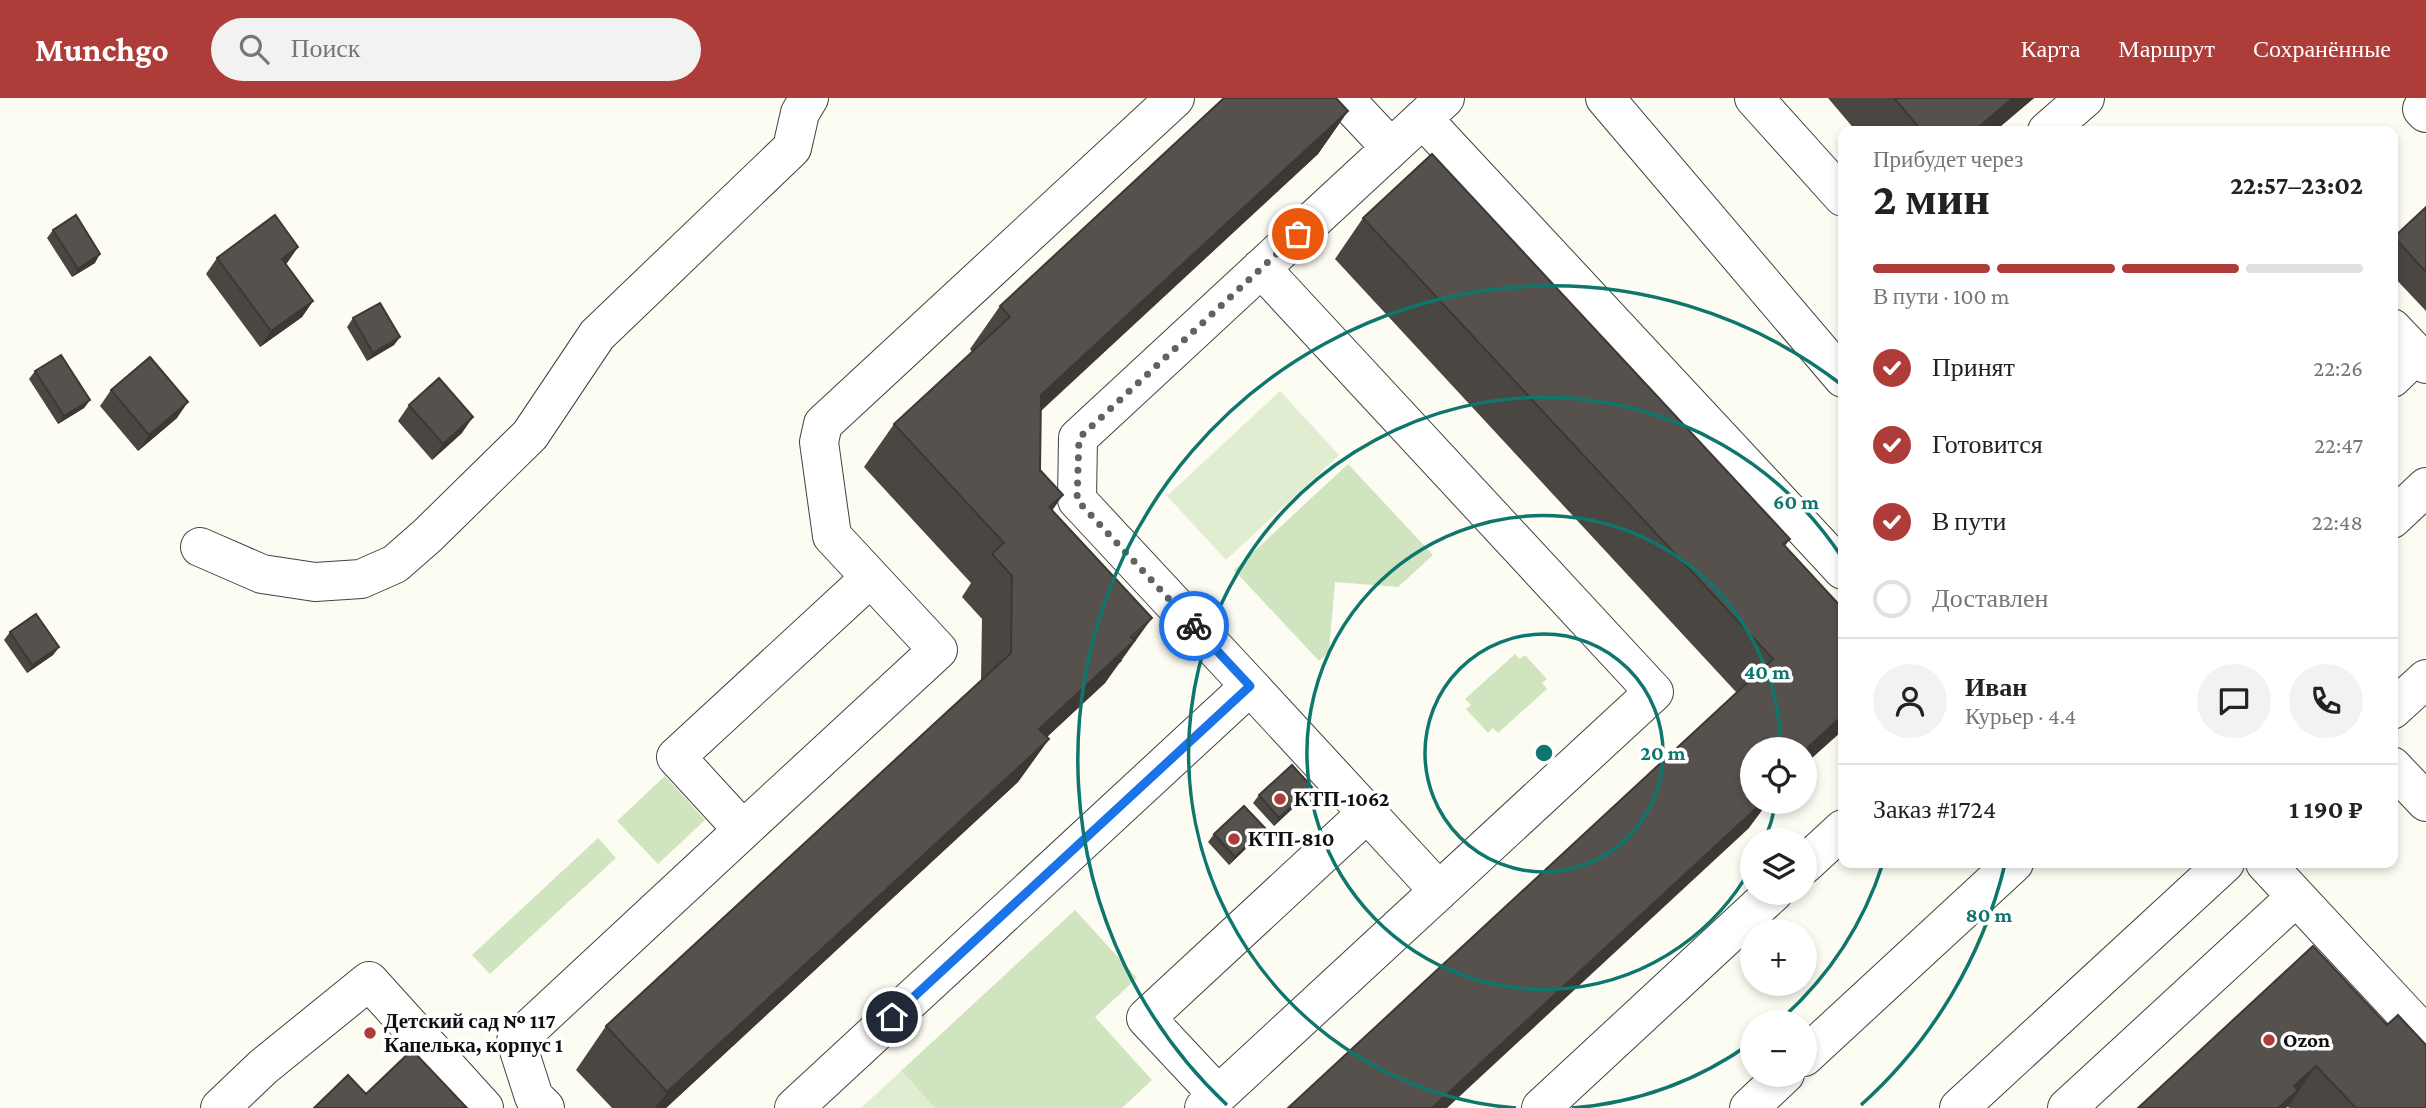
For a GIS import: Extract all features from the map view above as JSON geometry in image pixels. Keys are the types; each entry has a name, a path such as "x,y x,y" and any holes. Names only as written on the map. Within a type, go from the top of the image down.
{"street":[{"path":"200,547 262,574 315,582 361,579 395,564 530,435 597,335 792,148 800,113 809,98"},
{"path":"545,1108 534,1097 516,1041 938,650 832,536 819,442 823,424 1175,98"},
{"path":"1344,98 1391,148"},
{"path":"1605,98 1838,372"},
{"path":"1754,98 1838,191"},
{"path":"2053,126 2085,98"},
{"path":"2426,105 2422,109 2426,113"},
{"path":"1439,891 1077,500 1079,438 1434,108 1838,564"},
{"path":"1261,268 1654,692 1211,1102 1146,1018 1367,813"},
{"path":"2398,513 2426,487"},
{"path":"743,830 676,757 870,578"},
{"path":"2398,705 2426,679"},
{"path":"794,1108 1250,686"},
{"path":"2398,772 2426,802"},
{"path":"1817,853 1838,834"},
{"path":"1817,1045 2009,868"},
{"path":"1959,1108 2220,868"},
{"path":"2270,868 2426,1036"},
{"path":"2067,1108 2296,897"},
{"path":"1541,1108 1760,905"},
{"path":"220,1108 263,1067 369,981 484,1108"},
{"path":"1749,1108 1771,1087"}],"green space":[{"path":"1280,391 1339,455 1226,560 1167,496"},
{"path":"1348,464 1433,555 1398,587 1335,582 1329,652 1319,661 1234,570"},
{"path":"1515,654 1520,659 1525,655 1547,679 1542,683 1547,689 1498,733 1493,728 1488,733 1466,709 1471,705 1465,699"},
{"path":"665,776 705,820 658,864 617,821"},
{"path":"598,838 616,858 490,974 472,955"},
{"path":"1075,910 1137,978 1095,1017 1152,1080 1122,1108 935,1108 901,1071"},
{"path":"901,1071 935,1108 861,1108"}],"building":[{"path":"1224,98 1336,98 1348,111 1041,395 1040,470 1063,495 1049,507 1152,618 1131,637 1135,640 1039,729 1049,739 667,1092 606,1026 1011,653 1012,576 992,554 1004,543 894,424 1010,317 1000,306"},
{"path":"1894,98 2013,98 1980,126 1918,126"},
{"path":"1432,154 1790,539 1783,544 1838,604 1838,720 1817,739 1740,737 1740,814 1750,814 1432,1108 1288,1108 1773,659 1363,218"},
{"path":"2426,207 2426,272 2398,241 2398,233"},
{"path":"76,215 100,254 78,269 53,230"},
{"path":"275,215 298,247 282,259 313,301 271,331 217,258"},
{"path":"380,303 400,337 373,353 353,318"},
{"path":"61,355 90,400 64,416 35,371"},
{"path":"150,357 188,402 149,435 111,390"},
{"path":"439,378 473,417 443,444 409,405"},
{"path":"36,614 59,647 32,665 10,632"},
{"name":"КТП-1062","path":"1292,765 1312,787 1279,818 1259,795"},
{"name":"КТП-810","path":"1244,806 1265,828 1235,857 1214,834"},
{"path":"2313,946 2387,1025 2398,1015 2426,1045 2426,1108 2356,1108 2316,1066 2294,1086 2298,1090 2278,1108 2138,1108"},
{"path":"412,1050 467,1108 314,1108 348,1075 366,1094"}],"way so far":[{"path":"1194,626 1077,500 1079,438 1298,234"}],"place":[{"name":"КТП-1062","path":"1280,799"},
{"name":"КТП-810","path":"1234,839"},
{"name":"Детский сад № 117 Капелька, корпус 1","path":"370,1033"},
{"name":"Ozon","path":"2269,1040"}],"route":[{"path":"892,1017 1250,686 1194,626"}]}
